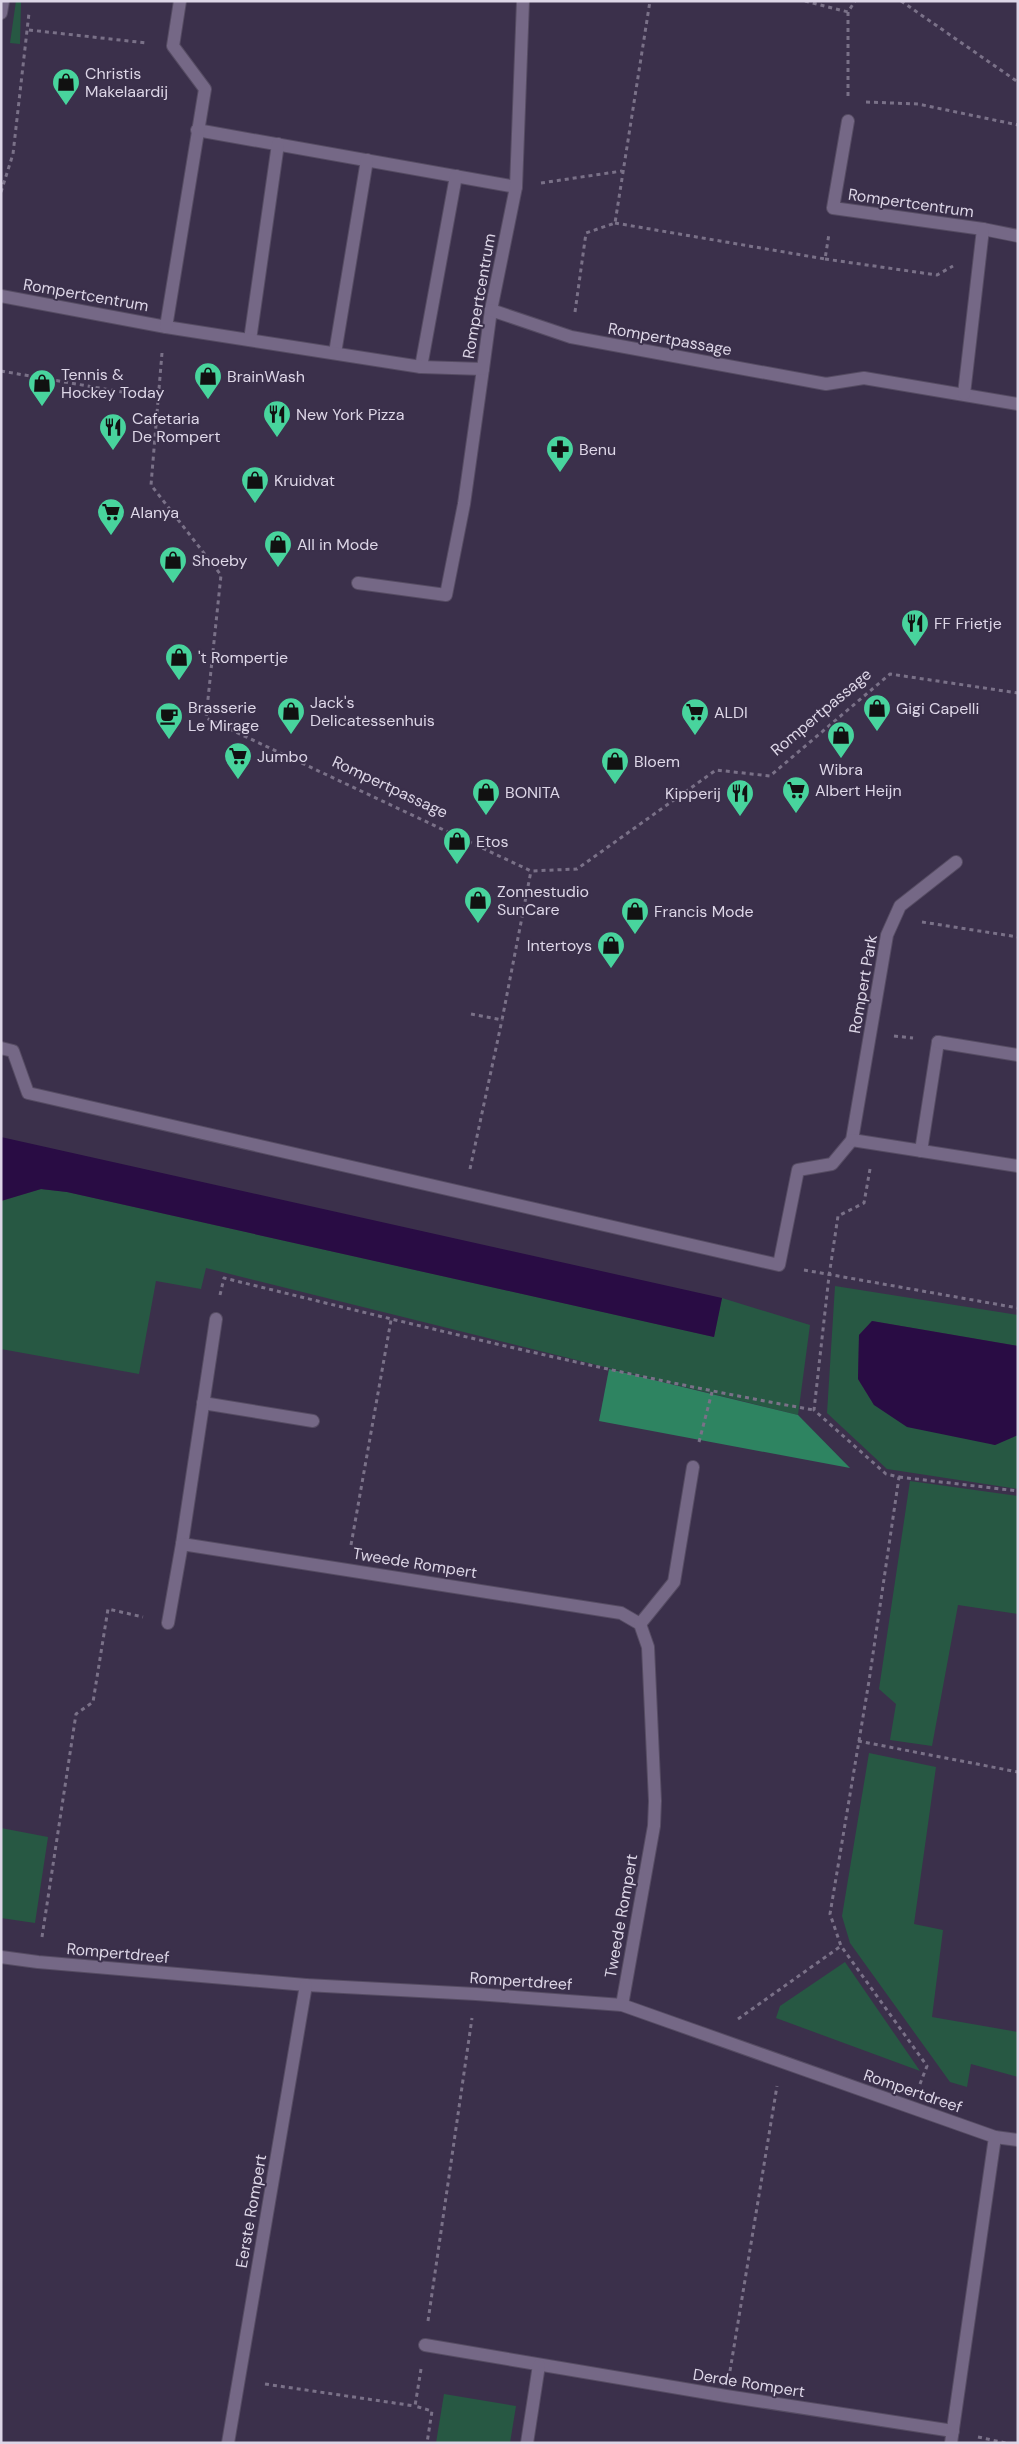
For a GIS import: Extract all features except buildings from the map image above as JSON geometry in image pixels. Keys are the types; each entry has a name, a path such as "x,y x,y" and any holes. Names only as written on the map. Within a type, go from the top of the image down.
{"street":[{"path":"1,13 3,1"},
{"path":"173,46 180,1"},
{"name":"Rompertcentrum","path":"1,296 166,326 421,367 483,369 491,310 516,187 522,1"},
{"name":"Rompertcentrum","path":"166,326 204,89 173,46"},
{"name":"Rompertcentrum","path":"848,121 832,208 983,229 1018,236"},
{"path":"197,130 516,187"},
{"path":"250,340 278,144"},
{"path":"335,353 366,160"},
{"path":"421,367 456,176"},
{"name":"Rompertcentrum","path":"964,394 983,229"},
{"name":"Rompertpassage","path":"491,310 571,337 826,384 864,378 964,394"},
{"path":"358,583 446,595 464,504 483,369"},
{"path":"964,394 1018,404"},
{"name":"Rompert Park","path":"852,1140 887,935 900,906 956,862"},
{"path":"922,1152 938,1042 1018,1055"},
{"path":"7,1050 28,1093 778,1265 798,1170 832,1164 852,1140 1018,1166"},
{"path":"168,1623 182,1544 216,1319"},
{"path":"204,1403 313,1421"},
{"path":"640,1624 674,1582 693,1467"},
{"name":"Tweede Rompert","path":"182,1544 346,1568 621,1613 640,1624 648,1647 655,1800 654,1826 622,2005"},
{"name":"Rompertdreef","path":"1,1957 38,1962 306,1985 476,1994 622,2005 995,2137 1018,2140"},
{"name":"Eerste Rompert","path":"228,2443 306,1985"},
{"name":"Derde Rompert","path":"424,2345 726,2396 952,2437 995,2137"},
{"path":"527,2443 539,2364"}],"path":[{"path":"615,223 650,1"},
{"path":"805,1 848,12"},
{"path":"848,121 848,12 855,1"},
{"path":"902,1 1018,82"},
{"path":"1,192 13,154 29,30 29,11"},
{"path":"29,30 173,46"},
{"path":"848,100 918,104 1018,125"},
{"path":"516,187 622,171"},
{"path":"825,259 832,208"},
{"path":"571,337 586,233 615,223 825,259 937,275 980,248"},
{"name":"Rompertpassage","path":"166,326 157,398 151,485 221,575 206,718 531,871 577,869 716,770 770,776 890,674 1018,693"},
{"path":"1,371 157,398"},
{"path":"465,1193 502,1020 531,871"},
{"path":"895,918 1018,937"},
{"path":"471,1014 502,1020"},
{"path":"870,1032 938,1042"},
{"path":"814,1410 829,1276 838,1216 864,1203 874,1144"},
{"path":"778,1265 829,1276 1018,1308"},
{"path":"216,1319 224,1278 392,1320 712,1392 814,1410 886,1474 1018,1491"},
{"path":"346,1568 392,1320"},
{"path":"693,1467 712,1392"},
{"path":"899,1477 869,1681 830,1914 842,1946 927,2066 911,2108"},
{"path":"38,1962 76,1714 93,1702 108,1609 168,1623"},
{"path":"858,1741 1018,1772"},
{"path":"714,2036 842,1946"},
{"path":"415,2406 476,1994"},
{"path":"726,2396 782,2062"},
{"path":"239,2380 415,2406 432,2411 428,2443"}],"green space":[{"path":"16,1 21,1 20,44 10,43"},
{"path":"41,1189 67,1192 714,1337 722,1298 810,1325 798,1415 206,1268 201,1289 156,1281 139,1374 1,1349 1,1201"},
{"path":"835,1286 1018,1315 1018,1346 872,1321 859,1335 858,1379 874,1405 995,1445 1018,1435 1018,1489 887,1469 827,1413"},
{"path":"609,1369 798,1415 850,1468 599,1421"},
{"path":"910,1481 1018,1496 1018,1614 958,1605 932,1746 890,1740 896,1704 879,1689"},
{"path":"869,1753 936,1767 914,1924 943,1930 932,2017 1018,2032 1018,2077 971,2064 967,2087 950,2082 850,1943 842,1916"},
{"path":"1,1828 48,1837 35,1923 1,1918"},
{"path":"845,1962 920,2071 776,2018 780,2006"},
{"path":"444,2394 516,2406 510,2443 436,2443"}],"shaded area":[{"path":"1,1137 722,1298 714,1337 67,1192 41,1189 1,1201"},
{"path":"872,1321 1018,1346 1018,1435 995,1445 907,1427 874,1405 858,1379 859,1335"}],"place":[{"name":"Christis Makelaardij","path":"66,106"},
{"name":"BrainWash","path":"208,400"},
{"name":"Tennis & Hockey Today","path":"42,407"},
{"name":"New York Pizza","path":"277,438"},
{"name":"Cafetaria De Rompert","path":"113,451"},
{"name":"Benu","path":"560,473"},
{"name":"Kruidvat","path":"255,504"},
{"name":"Alanya","path":"111,536"},
{"name":"All in Mode","path":"278,568"},
{"name":"Shoeby","path":"173,584"},
{"name":"FF Frietje","path":"915,647"},
{"name":"'t Rompertje","path":"179,681"},
{"name":"Gigi Capelli","path":"877,732"},
{"name":"Jack's Delicatessenhuis","path":"291,735"},
{"name":"ALDI","path":"695,736"},
{"name":"Brasserie Le Mirage","path":"169,740"},
{"name":"Wibra","path":"841,759"},
{"name":"Jumbo","path":"238,780"},
{"name":"Bloem","path":"615,785"},
{"name":"Albert Heijn","path":"796,814"},
{"name":"BONITA","path":"486,816"},
{"name":"Kipperij","path":"740,817"},
{"name":"Etos","path":"457,865"},
{"name":"Zonnestudio SunCare","path":"478,924"},
{"name":"Francis Mode","path":"635,935"},
{"name":"Intertoys","path":"611,969"}]}
